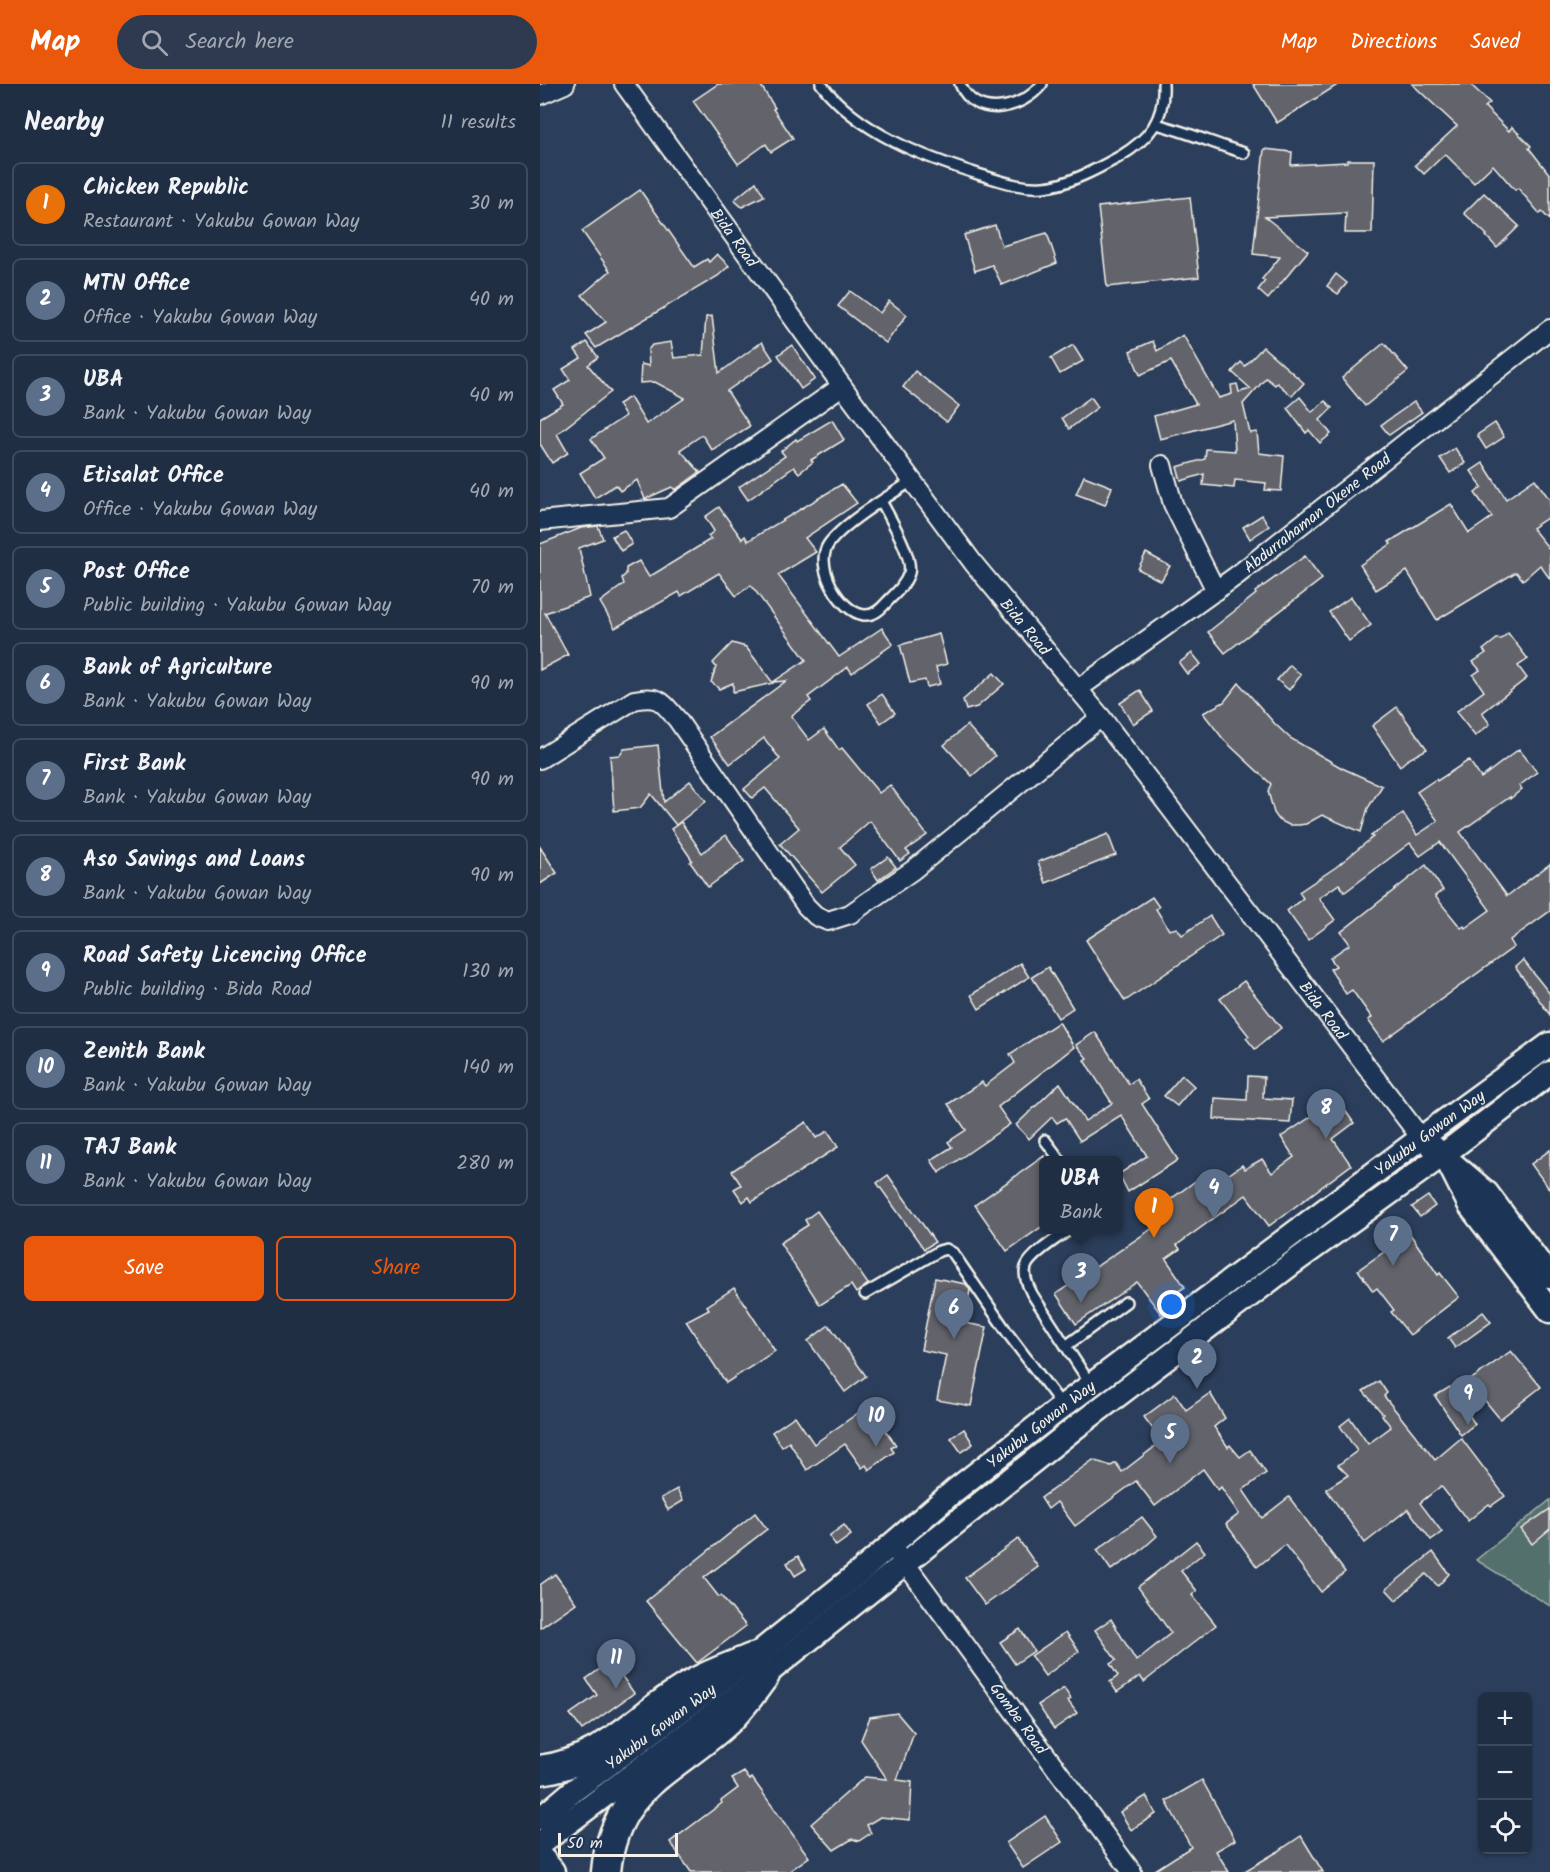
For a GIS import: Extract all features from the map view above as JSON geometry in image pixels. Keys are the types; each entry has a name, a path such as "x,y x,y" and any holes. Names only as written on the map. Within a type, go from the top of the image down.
{"main road":[{"path":"540,1770 568,1765 592,1754 696,1682 758,1666"},
{"path":"606,1872 608,1851 620,1818 635,1796 667,1767 725,1724 747,1700 758,1666"},
{"path":"540,1860 550,1872"}],"street":[{"path":"540,95 565,84"},
{"name":"Bida Road","path":"624,84 974,564 1101,717 1421,1137 1444,1154 1487,1193 1550,1277"},
{"name":"Abdurrahaman Okene Road","path":"1078,689 1216,591 1550,329"},
{"path":"540,521 669,508 842,386"},
{"path":"1162,465 1173,504 1216,591"},
{"path":"540,759 634,700 649,697 660,700 677,719 806,906 816,916 828,921 850,914 913,870 1101,717"},
{"name":"Yakubu Gowan Way","path":"540,1844 758,1666 954,1491 1063,1406 1421,1137 1550,1044"},
{"name":"Yakubu Gowan Way","path":"540,1819 573,1791 905,1564 1104,1406 1550,1073"},
{"name":"Bida Road","path":"1444,1154 1470,1206 1550,1311"},
{"name":"Gombe Road","path":"891,1545 1132,1872"}],"lane":[{"path":"821,84 832,99 861,121 888,138 926,156 1008,184 1045,187 1065,182 1105,165 1143,139 1156,124 1160,115 1164,97 1163,84"},
{"path":"960,84 973,103 992,108 1013,105 1034,94 1041,84"},
{"path":"1156,124 1188,132 1212,143 1244,153"},
{"path":"881,501 906,552 910,571 902,586 883,607 875,614 865,615 847,606 837,596 827,577 825,562 827,546 843,530 881,501 912,481"},
{"path":"1045,1140 1056,1156"},
{"path":"1064,1234 1030,1261 1026,1266 1025,1280 1091,1385"},
{"path":"865,1294 946,1249 953,1253 1063,1406"},
{"path":"1066,1346 1126,1302"}],"green space":[{"path":"1550,1500 1550,1606 1476,1560"}],"building":[{"path":"718,84 760,84 775,108 773,109 793,138 771,152 766,144 738,164 693,101"},
{"path":"1253,84 1339,84 1277,123"},
{"path":"1412,84 1470,84 1490,103 1485,107 1509,131 1512,127 1531,146 1529,148 1550,175 1550,220 1542,212 1540,214 1518,188 1515,190 1493,165 1474,183 1445,154 1424,174 1415,165 1457,126"},
{"path":"1264,149 1292,152 1291,165 1374,160 1372,233 1345,233 1346,213 1265,217 1308,251 1268,299 1258,290 1265,281 1262,279 1280,257 1253,254"},
{"path":"756,182 764,196 742,207 734,200"},
{"path":"640,190 694,267 707,259 709,262 717,254 729,266 718,276 596,348 586,335 606,322 582,295 610,271 582,231"},
{"path":"1484,193 1519,226 1497,248 1464,213"},
{"path":"1190,197 1199,277 1107,287 1098,207"},
{"path":"995,225 1002,246 1047,233 1057,263 1002,285 992,265 975,271 964,235"},
{"path":"1336,274 1347,283 1338,294 1327,286"},
{"path":"850,291 880,313 889,301 907,315 886,343 838,306"},
{"path":"712,316 719,373 762,342 773,359 727,391 750,426 712,450 702,435 680,450 700,472 675,490 672,487 645,499 637,480 620,491 616,485 595,498 580,473 604,458 591,439 625,416 618,404 630,397 646,424 685,398 655,382 640,383 641,364 649,366 648,350 652,345 671,342 674,358 703,355 706,317"},
{"path":"1183,335 1219,398 1232,394 1231,385 1237,384 1239,392 1251,389 1232,372 1241,362 1245,366 1263,347 1304,383 1292,396 1277,383 1275,385 1266,378 1243,404 1250,433 1257,432 1259,453 1284,456 1281,491 1265,490 1266,483 1235,480 1234,488 1203,485 1204,474 1181,481 1177,467 1205,459 1206,449 1235,451 1233,420 1160,439 1154,416 1196,404 1171,361 1140,375 1130,351 1153,341 1157,351"},
{"path":"587,342 598,357 588,365 611,392 557,434 568,453 552,463 540,444 540,418 563,404 554,390 570,380 563,369 581,358 575,350"},
{"path":"1384,343 1408,371 1365,406 1342,378"},
{"path":"792,345 815,379 801,389 778,355"},
{"path":"1073,345 1083,361 1060,374 1051,358"},
{"path":"915,371 959,406 947,422 903,387"},
{"path":"1091,397 1098,407 1069,429 1062,418"},
{"path":"1300,397 1312,412 1325,401 1332,408 1320,420 1331,434 1320,443 1309,430 1306,433 1287,408"},
{"path":"1414,402 1422,412 1389,435 1381,425"},
{"path":"832,420 844,440 811,460 813,462 799,473 794,467 748,500 739,487 785,456 781,451 796,439 797,441"},
{"path":"1495,423 1504,437 1486,449 1477,435"},
{"path":"1455,448 1465,463 1450,473 1440,458"},
{"path":"1483,463 1506,499 1535,479 1550,500 1550,516 1532,528 1550,550 1550,579 1540,565 1523,580 1516,572 1437,620 1407,571 1376,590 1360,565 1391,544 1389,542 1451,504 1469,533 1492,517 1475,493 1482,487 1471,471"},
{"path":"1084,476 1112,487 1105,505 1076,494"},
{"path":"842,484 857,503 805,538 816,552 778,575 839,657 882,628 893,644 852,673 848,667 808,697 811,701 791,716 809,740 824,729 839,750 842,748 879,793 890,785 927,835 906,850 910,854 900,861 870,821 840,847 855,865 822,892 780,844 799,828 765,788 752,798 744,789 780,759 764,738 730,764 710,737 786,681 773,682 806,660 751,585 736,596 719,573 681,596 679,592 615,628 600,602 624,584 622,578 626,574 626,568 639,561 649,577 711,539 708,536 714,531 705,517 719,507 742,539 745,536 748,541"},
{"path":"1262,515 1269,526 1250,539 1243,527"},
{"path":"598,526 603,539 579,548 590,597 545,613 568,655 540,670 540,544 581,528"},
{"path":"624,530 632,544 621,551 612,536"},
{"path":"1146,553 1170,566 1161,581 1138,569"},
{"path":"1305,556 1322,579 1225,653 1208,632 1256,594 1255,592"},
{"path":"1351,597 1371,625 1349,641 1329,612"},
{"path":"1508,633 1528,659 1518,666 1527,678 1482,713 1490,724 1475,736 1456,712 1484,691 1473,675 1480,670 1473,662 1486,653 1483,650"},
{"path":"939,634 947,664 936,667 940,684 927,687 925,680 910,683 900,645"},
{"path":"732,643 746,647 773,683 733,692 733,683 719,689 711,682 716,667 713,663"},
{"path":"1192,653 1201,664 1187,674 1179,663"},
{"path":"1290,665 1301,675 1289,690 1277,680"},
{"path":"994,673 1004,684 977,707 966,710 963,700"},
{"path":"1239,683 1290,738 1342,768 1382,786 1368,808 1361,832 1322,815 1306,824 1299,825 1289,825 1279,820 1274,813 1268,791 1271,784 1224,740 1203,713 1224,702"},
{"path":"1140,690 1153,711 1133,724 1120,703"},
{"path":"882,694 895,713 881,723 868,704"},
{"path":"1397,707 1427,749 1400,766 1372,726"},
{"path":"967,725 995,756 972,776 944,745"},
{"path":"658,745 664,802 690,781 706,801 676,825 651,794 640,808 614,811 610,756 620,755 624,749"},
{"path":"1519,749 1537,772 1519,786 1522,789 1510,799 1510,797 1460,832 1507,896 1550,864 1550,911 1510,940 1514,947 1383,1041 1368,1020 1372,1018 1352,990 1346,994 1330,969 1336,966 1330,958 1350,944 1341,932 1426,865 1443,890 1435,896 1461,928 1464,926 1465,928 1490,910 1440,842 1420,856 1410,843 1345,892 1339,884 1319,898 1335,920 1308,940 1287,911 1303,898 1299,892 1336,867 1373,837 1371,836 1403,813 1417,835 1438,821 1417,792 1469,760 1481,778"},
{"path":"681,822 702,853 726,835 744,861 708,887 671,829"},
{"path":"1108,834 1116,855 1046,883 1038,862"},
{"path":"540,847 557,873 540,884"},
{"path":"888,857 896,867 878,880 871,869"},
{"path":"1152,897 1159,907 1156,909 1169,930 1177,928 1182,935 1210,916 1222,935 1125,1001 1086,940"},
{"path":"1523,960 1550,994 1550,1015 1515,967"},
{"path":"1020,963 1029,977 979,1009 971,995"},
{"path":"1048,967 1073,1008 1058,1018 1032,977"},
{"path":"1244,981 1281,1028 1255,1049 1246,1038 1249,1036 1220,999"},
{"path":"1059,1022 1074,1047 998,1107 1010,1124 939,1173 931,1160 952,1147 948,1142 966,1130 948,1104 982,1082 985,1086 1015,1063 1010,1054"},
{"path":"1095,1032 1129,1084 1136,1079 1149,1099 1142,1104 1178,1160 1128,1192 1123,1182 1123,1171 1147,1156 1121,1115 1080,1141 1065,1118 1057,1123 1052,1117 1029,1139 1016,1125 1060,1083 1085,1121 1112,1103 1084,1060 1087,1058 1076,1045"},
{"path":"1182,1075 1194,1086 1177,1106 1164,1096"},
{"path":"1248,1076 1264,1077 1263,1098 1292,1100 1290,1123 1214,1119 1215,1098 1247,1100"},
{"path":"1333,1102 1337,1109 1342,1106 1354,1123 1333,1139 1351,1165 1269,1226 1246,1195 1177,1245 1180,1249 1166,1259 1185,1287 1168,1298 1173,1305 1161,1314 1137,1282 1076,1324 1056,1294 1163,1221 1156,1210 1205,1174 1214,1185 1242,1165 1245,1169 1262,1159 1272,1173 1294,1157 1281,1137"},
{"path":"806,1122 816,1138 828,1131 838,1147 752,1202 749,1197 743,1202 734,1189 741,1185 732,1171"},
{"path":"1550,1150 1550,1190 1531,1164"},
{"path":"1039,1160 1039,1229 1007,1251 975,1205"},
{"path":"888,1175 935,1242 924,1249 877,1183"},
{"path":"1428,1196 1435,1206 1420,1217 1412,1207"},
{"path":"817,1211 868,1284 856,1293 851,1285 820,1305 780,1243 808,1225 805,1220"},
{"path":"1410,1234 1438,1275 1440,1273 1459,1297 1410,1335 1391,1312 1394,1310 1377,1288 1373,1291 1358,1270"},
{"path":"935,1278 966,1284 970,1290 964,1323 987,1327 971,1406 937,1400 946,1355 921,1350"},
{"path":"734,1288 775,1351 726,1383 686,1321 709,1309 707,1306"},
{"path":"1483,1312 1491,1322 1455,1348 1448,1338"},
{"path":"829,1325 866,1376 845,1392 808,1341"},
{"path":"1511,1351 1541,1387 1500,1419 1469,1381"},
{"path":"1379,1381 1387,1393 1384,1396 1435,1460 1461,1438 1505,1496 1491,1506 1489,1504 1468,1521 1441,1486 1420,1503 1442,1532 1431,1540 1408,1509 1365,1543 1326,1489 1348,1475 1338,1465 1357,1451 1340,1426 1350,1418 1368,1444 1391,1427 1363,1391"},
{"path":"1450,1387 1475,1424 1461,1435 1435,1396"},
{"path":"1210,1393 1225,1418 1214,1427 1228,1447 1230,1445 1240,1457 1250,1450 1266,1473 1243,1490 1262,1518 1289,1497 1345,1572 1321,1592 1285,1545 1257,1567 1226,1524 1239,1514 1221,1487 1218,1490 1203,1469 1155,1506 1136,1481 1075,1526 1057,1502 1048,1509 1041,1498 1093,1460 1111,1466 1116,1463 1122,1472 1162,1441 1144,1417 1175,1394 1186,1410"},
{"path":"868,1406 896,1445 891,1448 894,1452 869,1470 866,1465 862,1468 845,1444 807,1470 789,1442 782,1447 772,1432 795,1416 814,1444"},
{"path":"964,1429 973,1444 961,1452 951,1438"},
{"path":"677,1489 683,1501 668,1510 661,1498"},
{"path":"1550,1509 1550,1529 1532,1544 1521,1529"},
{"path":"755,1513 767,1529 704,1578 746,1626 697,1663 646,1601"},
{"path":"1142,1517 1157,1536 1138,1553 1111,1570 1097,1550"},
{"path":"844,1525 851,1535 836,1546 829,1536"},
{"path":"1018,1539 1038,1567 985,1605 965,1578"},
{"path":"1196,1541 1205,1552 1181,1571 1197,1591 1192,1595 1216,1625 1144,1682 1140,1676 1117,1692 1110,1682 1118,1676 1110,1664 1116,1660 1095,1630 1111,1619 1136,1661 1171,1633 1138,1587"},
{"path":"1433,1552 1449,1574 1438,1586 1426,1574 1396,1600 1386,1589"},
{"path":"798,1556 806,1569 795,1576 787,1563"},
{"path":"555,1574 576,1603 540,1628 540,1585"},
{"path":"1020,1629 1034,1651 1015,1664 1000,1642"},
{"path":"1066,1632 1079,1651 1045,1676 1031,1656"},
{"path":"611,1661 634,1693 582,1730 570,1714 597,1695 586,1679"},
{"path":"1064,1688 1071,1699 1068,1701 1077,1713 1054,1729 1038,1705"},
{"path":"897,1713 914,1733 897,1780 912,1782 910,1820 880,1817 867,1825 871,1833 859,1841 852,1839 834,1850 811,1824 865,1777 887,1779 861,1740 870,1717"},
{"path":"744,1772 750,1780 752,1778 809,1857 788,1872 691,1872 670,1842 738,1788 732,1779"},
{"path":"1202,1780 1235,1840 1216,1851 1229,1872 1152,1872 1191,1847 1166,1801"},
{"path":"1146,1796 1156,1814 1131,1830 1120,1812"},
{"path":"1045,1816 1062,1842 1023,1868 1006,1843"},
{"path":"1301,1836 1323,1872 1243,1872 1277,1852"}],"place":[{"name":"Aso Savings and Loans","path":"1326,1139"},
{"name":"Etisalat Office","path":"1214,1219"},
{"name":"Chicken Republic","path":"1154,1238"},
{"name":"First Bank","path":"1393,1266"},
{"name":"UBA","path":"1081,1303"},
{"name":"Bank of Agriculture","path":"954,1339"},
{"name":"MTN Office","path":"1197,1389"},
{"name":"Road Safety Licencing Office","path":"1468,1425"},
{"name":"Zenith Bank","path":"876,1447"},
{"name":"Post Office","path":"1170,1464"},
{"name":"TAJ Bank","path":"616,1689"}]}
